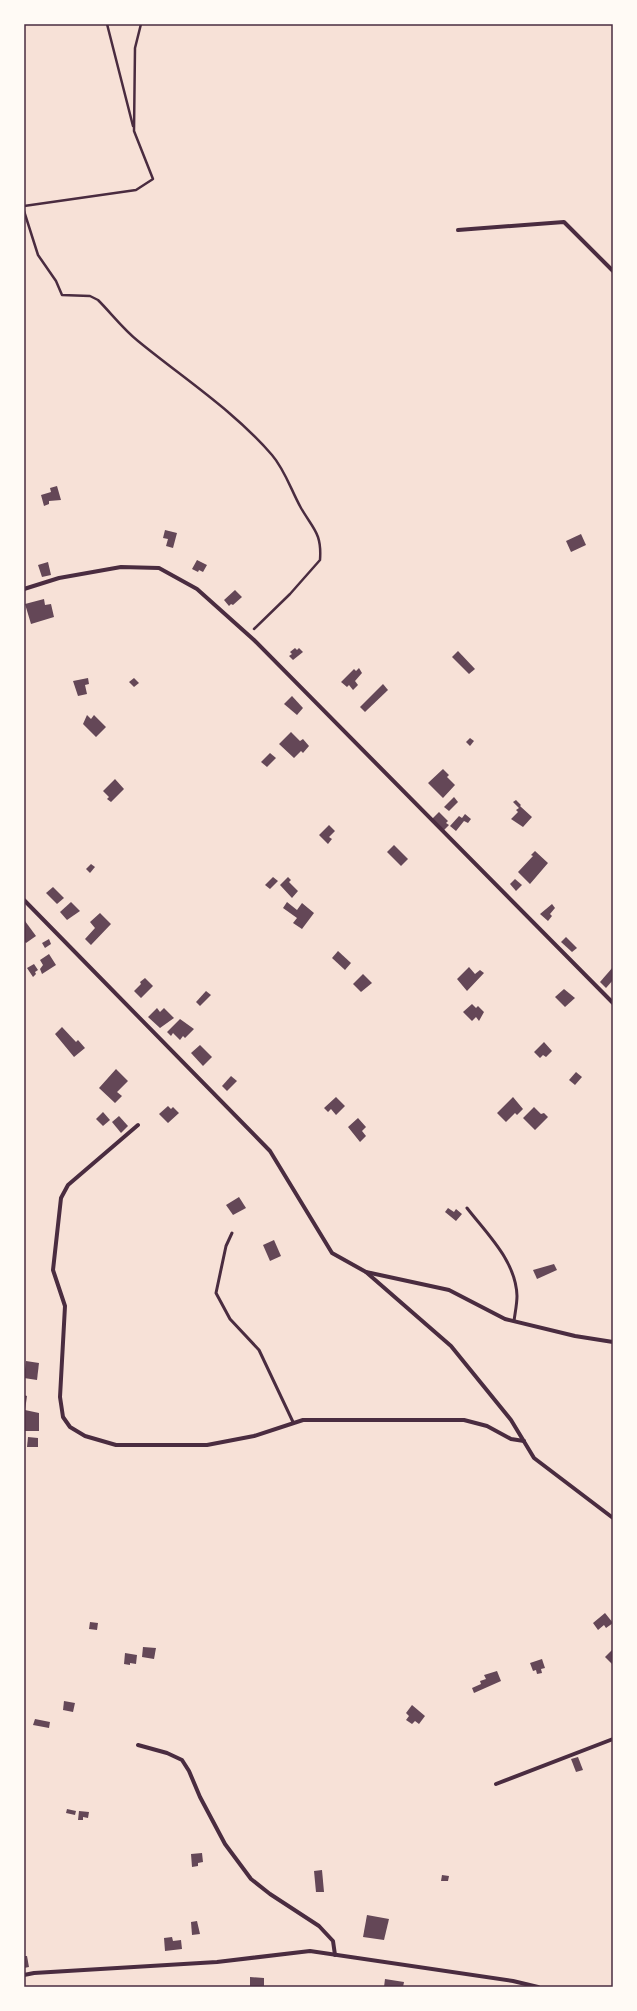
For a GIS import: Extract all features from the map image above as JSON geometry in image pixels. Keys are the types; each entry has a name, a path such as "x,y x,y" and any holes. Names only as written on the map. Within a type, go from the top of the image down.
{"street":[{"path":"458,230 564,222 613,271"},
{"path":"24,589 59,578 121,567 159,568 197,589 248,634 613,1003"},
{"path":"24,900 270,1151 332,1253 366,1272 451,1346 511,1420 534,1458 613,1518"},
{"path":"138,1125 68,1185 61,1198 53,1270 65,1306 60,1397 63,1417 70,1427 85,1436 116,1445 162,1446 207,1445 254,1436 293,1422 303,1420 464,1420 487,1426 511,1439 524,1441"},
{"path":"366,1272 448,1290 505,1319 576,1336 613,1342"},
{"path":"496,1784 613,1739"},
{"path":"138,1745 167,1753 182,1760 225,1844 251,1878 270,1894 320,1926 333,1941 335,1955"},
{"path":"24,1975 34,1972 217,1962 310,1951 513,1981 538,1987"}],"lane":[{"path":"467,1208 506,1259 512,1272 517,1296 514,1321"},
{"path":"232,1233 226,1246 216,1293 230,1319 259,1350 293,1422"}],"path":[{"path":"24,206 136,190 153,179 134,131 107,24"},
{"path":"134,131 135,48 141,24"},
{"path":"24,211 38,256 47,267 62,295 90,296 98,300 137,340 196,385 236,420 272,455 283,472 307,520 316,529 320,543 320,560 290,594 248,634"}],"building":[{"path":"57,486 61,500 49,501 49,504 44,506 41,495 51,492 50,488"},
{"path":"165,530 177,533 173,548 166,546 168,539 163,538"},
{"path":"581,534 586,545 571,552 566,541"},
{"path":"197,560 207,565 203,572 199,570 198,572 192,569"},
{"path":"48,562 51,575 42,577 38,565"},
{"path":"235,590 242,597 233,605 231,604 229,606 224,600"},
{"path":"44,599 45,605 51,604 54,617 31,624 25,604"},
{"path":"295,648 297,650 299,648 303,652 293,660 289,656 292,654 290,652"},
{"path":"458,651 475,669 469,674 452,657"},
{"path":"359,668 362,673 355,681 358,685 353,690 349,685 347,687 341,682 354,669 356,671"},
{"path":"88,678 89,684 85,685 87,694 78,696 73,681"},
{"path":"134,678 139,683 134,687 129,682"},
{"path":"383,684 388,690 365,712 360,707"},
{"path":"292,696 303,708 297,715 284,704"},
{"path":"87,715 91,719 94,715 106,727 96,737 83,724"},
{"path":"291,732 300,741 303,739 309,746 303,753 301,751 294,758 279,744"},
{"path":"470,738 474,741 470,746 466,742"},
{"path":"270,753 276,758 267,767 261,762"},
{"path":"443,769 449,775 447,777 455,785 443,798 428,783"},
{"path":"115,779 124,789 111,802 107,799 109,797 103,791"},
{"path":"454,797 458,802 449,811 444,807"},
{"path":"516,800 532,817 523,827 511,819 518,812 516,810 519,808 513,802"},
{"path":"439,812 448,821 446,823 449,825 443,831 431,820"},
{"path":"465,814 471,819 468,823 464,821 456,831 450,826 459,816 462,818"},
{"path":"329,825 335,831 329,837 332,839 328,844 319,835"},
{"path":"394,845 408,859 401,866 387,852"},
{"path":"535,851 548,863 530,884 518,872 533,856 531,855"},
{"path":"91,864 95,867 90,873 86,869"},
{"path":"273,877 278,881 270,889 265,885"},
{"path":"288,877 291,880 289,882 298,891 292,898 280,885"},
{"path":"515,879 522,885 516,891 510,884"},
{"path":"53,887 64,898 57,904 46,893"},
{"path":"71,902 80,911 67,920 60,912"},
{"path":"287,902 297,910 302,903 314,913 302,929 293,923 297,918 283,908"},
{"path":"552,904 555,908 550,914 552,916 548,921 540,914"},
{"path":"100,913 111,924 91,945 85,939 95,928 90,922"},
{"path":"25,921 36,936 26,943 24,941"},
{"path":"566,937 577,948 572,952 561,942"},
{"path":"49,939 51,944 45,948 42,943"},
{"path":"338,951 351,963 345,970 332,958"},
{"path":"49,954 56,965 42,974 40,969 43,965 40,960"},
{"path":"34,964 38,970 35,972 36,974 33,977 27,968"},
{"path":"469,967 475,974 480,970 484,973 467,991 457,979"},
{"path":"613,967 613,980 606,988 600,982"},
{"path":"363,974 372,983 361,992 353,984"},
{"path":"145,978 153,986 141,998 134,991 141,984 140,982"},
{"path":"564,989 575,998 565,1007 555,997"},
{"path":"206,991 211,995 200,1006 196,1002"},
{"path":"472,1004 476,1008 478,1006 484,1012 479,1021 476,1017 472,1021 463,1012"},
{"path":"157,1008 160,1012 164,1008 174,1018 160,1028 148,1017"},
{"path":"180,1019 194,1029 185,1038 183,1036 180,1040 173,1033 171,1036 167,1032"},
{"path":"62,1027 76,1042 78,1040 85,1048 74,1057 55,1034"},
{"path":"544,1042 552,1051 546,1057 543,1055 540,1058 534,1052"},
{"path":"200,1045 212,1057 203,1066 191,1053"},
{"path":"116,1069 128,1081 117,1092 122,1096 115,1103 99,1088"},
{"path":"576,1072 582,1077 575,1085 569,1080"},
{"path":"231,1076 237,1081 227,1091 222,1086"},
{"path":"336,1097 345,1106 336,1115 331,1109 328,1112 324,1108"},
{"path":"513,1097 523,1109 517,1115 515,1113 506,1122 497,1113"},
{"path":"168,1106 171,1109 173,1107 179,1113 168,1123 159,1114"},
{"path":"534,1107 541,1114 544,1113 548,1117 535,1130 523,1118"},
{"path":"103,1112 110,1120 103,1126 96,1119"},
{"path":"119,1116 128,1126 121,1133 112,1122"},
{"path":"358,1118 366,1127 362,1131 366,1136 360,1142 348,1127"},
{"path":"239,1197 246,1208 233,1215 226,1205"},
{"path":"448,1208 454,1212 456,1209 462,1214 456,1221 445,1212"},
{"path":"274,1240 281,1256 270,1261 263,1245"},
{"path":"554,1264 557,1270 537,1279 533,1270"},
{"path":"26,1361 39,1363 37,1380 24,1378"},
{"path":"24,1395 27,1396 25,1410 39,1413 39,1431 24,1431"},
{"path":"28,1437 38,1438 38,1447 27,1447"},
{"path":"605,1613 613,1623 606,1628 604,1625 598,1630 593,1623"},
{"path":"90,1622 98,1623 97,1630 89,1629"},
{"path":"143,1647 156,1648 154,1659 142,1657"},
{"path":"613,1649 613,1665 605,1657"},
{"path":"125,1653 137,1655 136,1664 124,1664"},
{"path":"542,1659 545,1668 541,1669 542,1673 537,1674 536,1670 533,1671 530,1663"},
{"path":"497,1671 501,1681 474,1693 472,1688 481,1684 480,1681 486,1679 484,1675"},
{"path":"64,1701 75,1703 73,1712 63,1710"},
{"path":"412,1705 425,1716 419,1724 415,1721 412,1724 406,1720 409,1716 406,1713"},
{"path":"35,1719 50,1722 49,1728 33,1725"},
{"path":"578,1757 583,1770 576,1772 571,1759"},
{"path":"67,1809 76,1811 75,1815 66,1813"},
{"path":"79,1811 89,1812 88,1818 83,1817 83,1820 78,1820"},
{"path":"202,1853 203,1862 198,1863 198,1866 192,1867 191,1854"},
{"path":"322,1870 324,1892 316,1892 314,1871"},
{"path":"442,1875 449,1876 448,1881 441,1881"},
{"path":"367,1915 389,1919 384,1940 363,1937"},
{"path":"197,1921 200,1934 192,1935 191,1922"},
{"path":"172,1937 173,1941 181,1940 182,1949 165,1951 164,1938"},
{"path":"24,1956 27,1956 29,1967 24,1968"},
{"path":"250,1977 264,1978 264,1987 250,1987"},
{"path":"385,1979 404,1982 403,1987 384,1987"}]}
